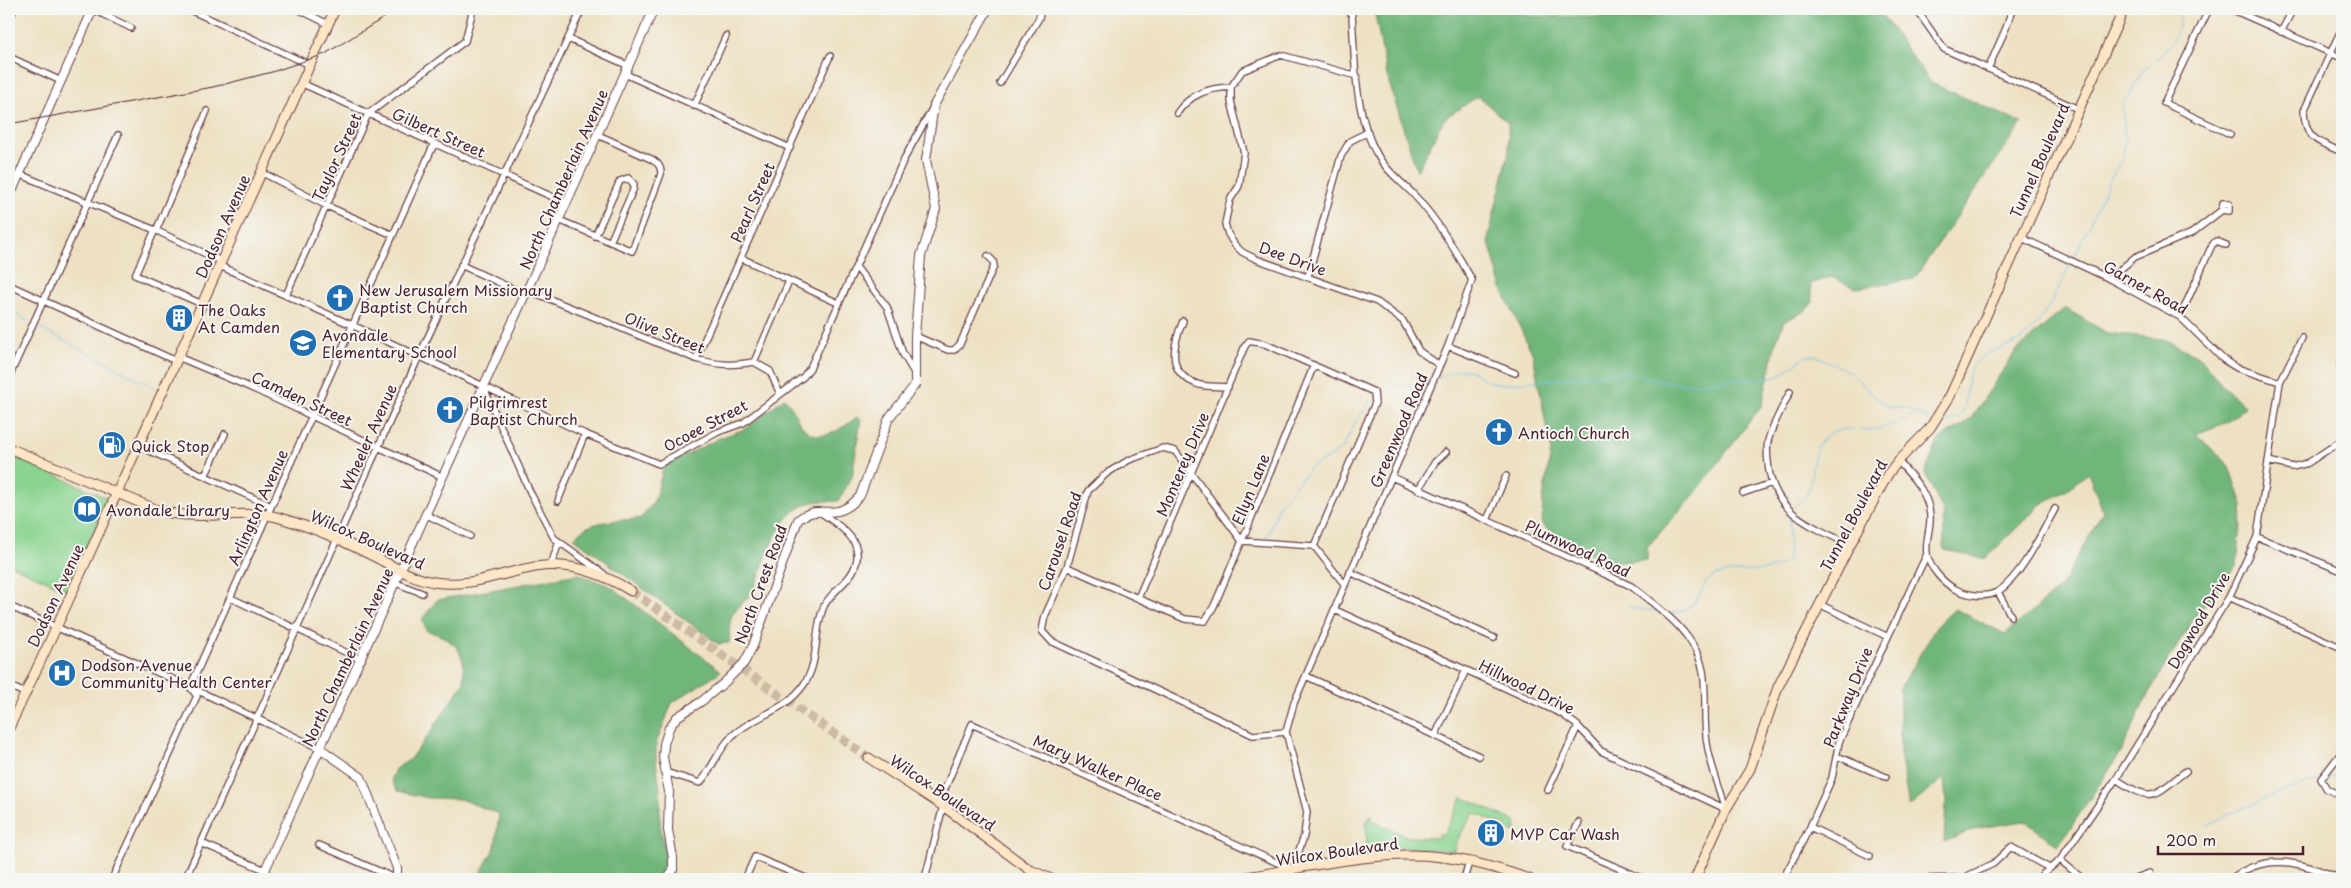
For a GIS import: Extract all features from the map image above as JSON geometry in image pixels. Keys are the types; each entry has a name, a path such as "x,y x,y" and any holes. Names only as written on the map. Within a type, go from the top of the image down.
{"main road":[{"name":"Dodson Avenue","path":"9,728 139,446 335,9"},
{"name":"Tunnel Boulevard","path":"1695,879 1726,810 1750,769 1778,686 1850,545 1888,474 1898,460 1930,428 1950,396 2124,9"},
{"name":"Wilcox Boulevard","path":"9,448 117,494 172,514 215,517 267,515 300,524 337,538 402,571 433,582 450,584 479,582 533,567 551,565 566,566 608,576 631,591"},
{"name":"Wilcox Boulevard","path":"869,758 943,806 1030,870 1052,879"},
{"name":"Wilcox Boulevard","path":"1235,879 1364,858 1405,855 1470,862 1530,879"}],"street":[{"path":"9,21 14,9"},
{"path":"9,198 93,9 131,28"},
{"path":"188,9 310,65"},
{"path":"298,9 328,24"},
{"name":"Taylor Street","path":"286,295 368,114 465,41 473,9"},
{"name":"Wheeler Avenue","path":"185,879 419,356 582,9"},
{"name":"North Chamberlain Avenue","path":"261,879 362,660 483,386 654,9"},
{"name":"North Crest Road","path":"668,879 672,870 673,858 670,849 669,792 665,772 664,744 669,728 677,717 702,701 744,663 753,646 798,520 805,514 843,510 860,496 889,418 912,391 916,377 915,336 921,256 936,209 926,160 934,105 988,9"},
{"path":"1000,83 1039,18 1041,9"},
{"name":"Greenwood Road","path":"1286,732 1294,703 1448,346 1472,280 1457,253 1415,195 1384,166 1377,154 1368,132 1361,105 1352,15 1347,9"},
{"path":"1916,9 1944,49 2078,109"},
{"path":"1988,69 2012,9"},
{"path":"2209,9 2164,103 2230,134"},
{"path":"2231,9 2342,58"},
{"path":"2281,32 2293,9"},
{"path":"2342,28 2304,111 2304,123 2308,134 2342,152"},
{"path":"694,106 726,36"},
{"path":"569,39 629,66"},
{"path":"1176,113 1185,101 1202,92 1216,88 1231,87 1242,71 1281,55 1357,76"},
{"name":"Pearl Street","path":"696,359 830,56"},
{"path":"9,57 61,81"},
{"path":"625,74 790,148"},
{"name":"Gilbert Street","path":"301,83 566,203"},
{"name":"Dee Drive","path":"1231,87 1231,101 1244,153 1239,186 1226,214 1225,224 1228,234 1242,252 1377,302 1390,310 1404,321 1419,351 1439,365"},
{"name":"Ocoee Street","path":"20,174 156,230 286,295 585,434 659,464 718,432 743,423 803,377 810,368 904,159 934,105"},
{"path":"202,304 136,275 207,111"},
{"path":"1308,276 1341,156 1350,141 1368,132"},
{"path":"9,377 118,135"},
{"path":"559,220 632,251 646,218 661,174 661,168 652,159 598,135"},
{"name":"Arlington Avenue","path":"112,879 197,696 190,687 434,144"},
{"path":"261,172 327,206 393,235"},
{"path":"595,236 620,181 628,178 634,184 633,190 610,242"},
{"path":"2109,279 2135,257 2192,233 2204,226 2222,210"},
{"name":"Garner Road","path":"2020,237 2109,279 2180,317 2224,360 2237,368 2280,382"},
{"path":"2180,317 2212,245 2216,241 2226,245"},
{"path":"915,336 948,350 954,350 960,344 994,266 993,261 988,256"},
{"path":"741,258 838,303"},
{"name":"Olive Street","path":"461,265 696,359 718,365 732,366 754,362"},
{"path":"856,267 887,307 903,354 916,377"},
{"path":"780,394 770,371 754,362 789,281"},
{"name":"Camden Street","path":"9,286 311,416 443,477"},
{"path":"1183,321 1174,346 1174,363 1183,376 1200,385 1228,387"},
{"name":"Dogwood Drive","path":"2037,879 2060,860 2116,780 2229,597 2257,537 2280,382 2302,338"},
{"name":"Monterey Drive","path":"1138,598 1245,346 1249,341 1265,344 1314,365"},
{"path":"1448,346 1515,373"},
{"path":"1314,365 1374,392 1375,403 1314,546"},
{"name":"Ellyn Lane","path":"1138,598 1184,619 1205,620 1214,606 1242,541 1314,365"},
{"path":"483,386 530,492 556,540 608,576"},
{"path":"1790,392 1768,441 1768,463 1772,483 1778,497 1791,512 1850,545"},
{"path":"205,476 225,434"},
{"path":"558,501 585,434"},
{"path":"2268,460 2292,467 2308,463 2342,440"},
{"path":"139,446 271,506"},
{"name":"Carousel Road","path":"1242,541 1175,451 1163,448 1129,460 1107,473 1088,491 1067,567 1045,616 1042,631 1051,641 1253,735 1286,732"},
{"path":"1418,490 1435,462 1446,452"},
{"path":"1898,460 1919,485 1926,497 1930,515 1927,554 1933,569 1950,586 1966,594 1982,595 1998,592 2024,560 2055,509"},
{"path":"1487,520 1506,476"},
{"name":"Plumwood Road","path":"1392,477 1631,586 1658,607 1683,631 1697,652 1703,672 1707,744 1726,810"},
{"path":"1743,492 1772,483"},
{"path":"665,772 700,783 732,736 775,712 791,699 805,683 815,659 822,611 828,598 853,571 857,554 855,541 847,532 820,512"},
{"path":"427,515 470,536"},
{"path":"2257,537 2342,571"},
{"path":"551,565 556,540"},
{"path":"1242,541 1314,546 1345,585"},
{"name":"Parkway Drive","path":"1783,879 1810,827 1832,778 1839,742 1886,636 1927,554"},
{"path":"1067,567 1138,598"},
{"path":"1350,572 1494,638"},
{"path":"396,582 422,593"},
{"path":"1998,592 2011,616"},
{"path":"2229,597 2342,648"},
{"path":"231,598 362,660"},
{"path":"1821,605 1886,636"},
{"path":"9,606 321,748 361,777 397,868 397,879 319,845"},
{"name":"Hillwood Drive","path":"1335,610 1562,714 1578,726 1601,751 1726,810"},
{"path":"1435,736 1466,670"},
{"path":"1306,676 1479,756"},
{"path":"9,686 25,693"},
{"name":"Mary Walker Place","path":"943,806 944,790 972,724 1293,870"},
{"path":"1548,790 1578,726"},
{"path":"1286,732 1307,812 1304,836 1289,879"},
{"path":"2342,752 2321,779 2327,789 2342,796"},
{"path":"1837,756 1886,777"},
{"path":"2116,780 2144,795 2164,788 2186,771"},
{"path":"925,879 943,806"},
{"path":"1579,822 1567,846 1644,879"},
{"path":"1810,827 1870,856"},
{"path":"201,843 265,870"},
{"path":"1925,879 1963,878 1993,864 2011,847 2049,868"},
{"path":"745,879 755,857 808,879"},
{"path":"2060,860 2083,879"},
{"path":"1464,879 1470,862"},
{"path":"2231,879 2252,866 2267,862 2285,862 2325,872 2342,879"},
{"path":"2133,879 2150,872"}],"green space":[{"path":"1374,9 1504,9 1530,17 1642,19 1684,9 1881,9 1882,15 1931,83 2022,123 1914,279 1856,288 1831,277 1810,284 1813,302 1804,312 1784,321 1776,342 1762,405 1694,495 1647,547 1647,560 1608,563 1560,538 1542,525 1543,498 1551,451 1533,355 1502,289 1488,239 1509,151 1508,123 1478,96 1444,119 1417,171 1387,76"},
{"path":"1509,9 1677,9 1600,27 1530,17"},
{"path":"2065,308 2107,333 2163,339 2199,356 2220,383 2246,407 2227,422 2196,434 2230,466 2243,505 2237,565 2194,618 2147,696 2120,754 2058,846 2025,821 1978,828 1944,842 1946,802 1944,778 1909,807 1900,753 1900,688 1938,624 1955,609 2005,634 2061,587 2103,511 2088,473 2066,491 2041,504 1985,559 1944,550 1943,511 1925,473 1939,439 1970,420 2015,352"},
{"path":"2342,331 2342,379 2336,369 2336,362"},
{"path":"784,398 790,404 801,425 815,435 829,434 837,431 857,417 861,419 852,477 838,501 807,504 796,510 787,519 772,542 753,592 731,618 729,643 718,644 574,538 588,527 596,524 641,518 654,502 664,466 720,438 747,428"},
{"path":"9,454 109,499 67,590 9,564"},
{"path":"578,574 612,587 721,671 672,703 656,744 660,790 660,823 667,872 662,879 477,879 495,847 499,814 460,799 429,798 397,791 391,779 395,769 409,760 427,737 464,682 463,660 457,647 444,637 426,630 422,619 437,600"},
{"path":"1462,797 1512,820 1515,822 1516,830 1513,833 1506,826 1474,813 1459,836 1454,851 1398,847 1374,849 1367,845 1366,824 1370,815 1373,816 1371,820 1408,837 1439,838 1439,833 1443,836"}],"waterway":[{"path":"2074,258 2109,181 2123,158 2125,137 2122,104 2131,93 2143,70 2163,54 2176,36 2182,11 2187,9"},
{"path":"1938,423 1951,420 1960,415 1966,400 1967,381 1975,363 1985,355 2022,339 2037,324 2050,305 2070,265"},
{"path":"9,310 29,322"},
{"path":"36,326 157,389"},
{"path":"1437,378 1457,370 1469,370 1490,382 1505,384 1628,372 1666,382 1686,384 1779,376 1806,356 1815,355 1850,372 1874,396 1890,407 1906,408 1930,420"},
{"path":"1376,396 1396,386 1431,380"},
{"path":"1267,537 1280,503 1311,467 1329,458 1343,447 1355,423 1371,400"},
{"path":"1793,508 1808,492 1818,446 1828,435 1848,429 1870,430 1882,428 1916,413"},
{"path":"1669,614 1690,607 1710,578 1725,573 1766,570 1783,564 1788,559 1790,516"},
{"path":"1628,607 1658,612"},
{"path":"2324,779 2342,774"},
{"path":"2207,825 2263,800 2320,780"}],"tunnel":[{"path":"631,591 869,758"}],"railway":[{"path":"9,124 213,87 272,72 325,54 398,9"}],"place":[{"name":"New Jerusalem Missionary Baptist Church","path":"340,298"},
{"name":"The Oaks At Camden","path":"179,318"},
{"name":"Avondale Elementary School","path":"303,343"},
{"name":"Pilgrimrest Baptist Church","path":"450,410"},
{"name":"Antioch Church","path":"1499,432"},
{"name":"Quick Stop","path":"112,445"},
{"name":"Avondale Library","path":"87,509"},
{"name":"Dodson Avenue Community Health Center","path":"62,673"},
{"name":"MVP Car Wash","path":"1491,833"}]}
